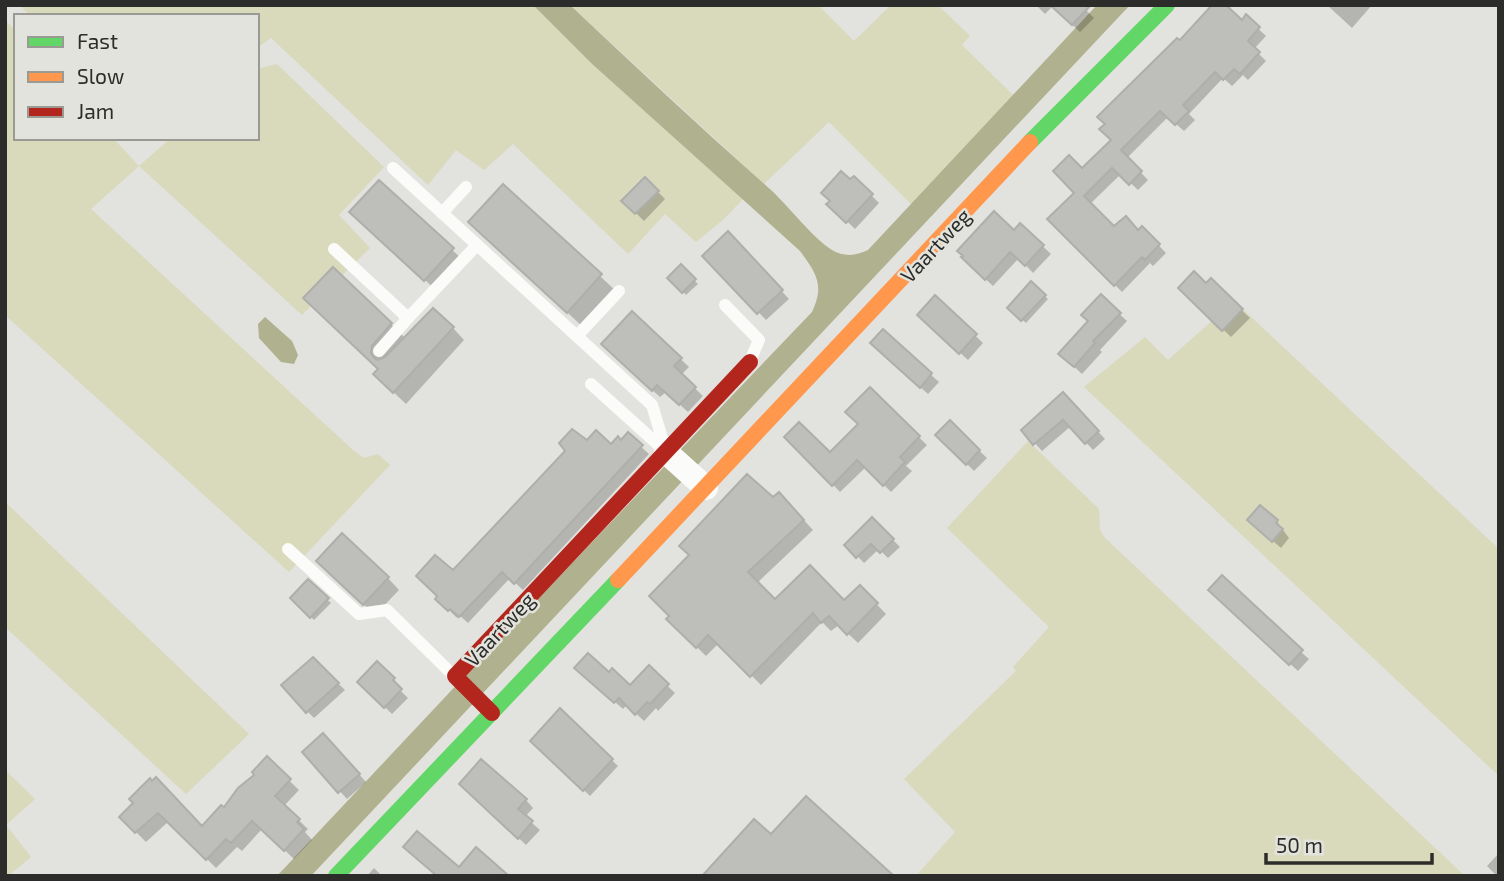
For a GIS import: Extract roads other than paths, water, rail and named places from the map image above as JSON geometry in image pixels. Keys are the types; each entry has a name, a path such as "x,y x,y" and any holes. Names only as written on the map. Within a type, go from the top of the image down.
{"street":[{"name":"Vaartweg","path":"492,713 457,679 685,469 1051,122 1167,5"},
{"name":"Vaartweg","path":"336,876 492,713 685,469 750,362"}],"lane":[{"path":"393,168 652,405 685,469"},
{"path":"442,213 466,187"},
{"path":"379,351 477,245"},
{"path":"334,248 408,318"},
{"path":"577,336 619,291"},
{"path":"725,305 759,340 750,362"},
{"path":"591,384 685,469"},
{"path":"288,550 359,614 387,610 457,679"}]}
